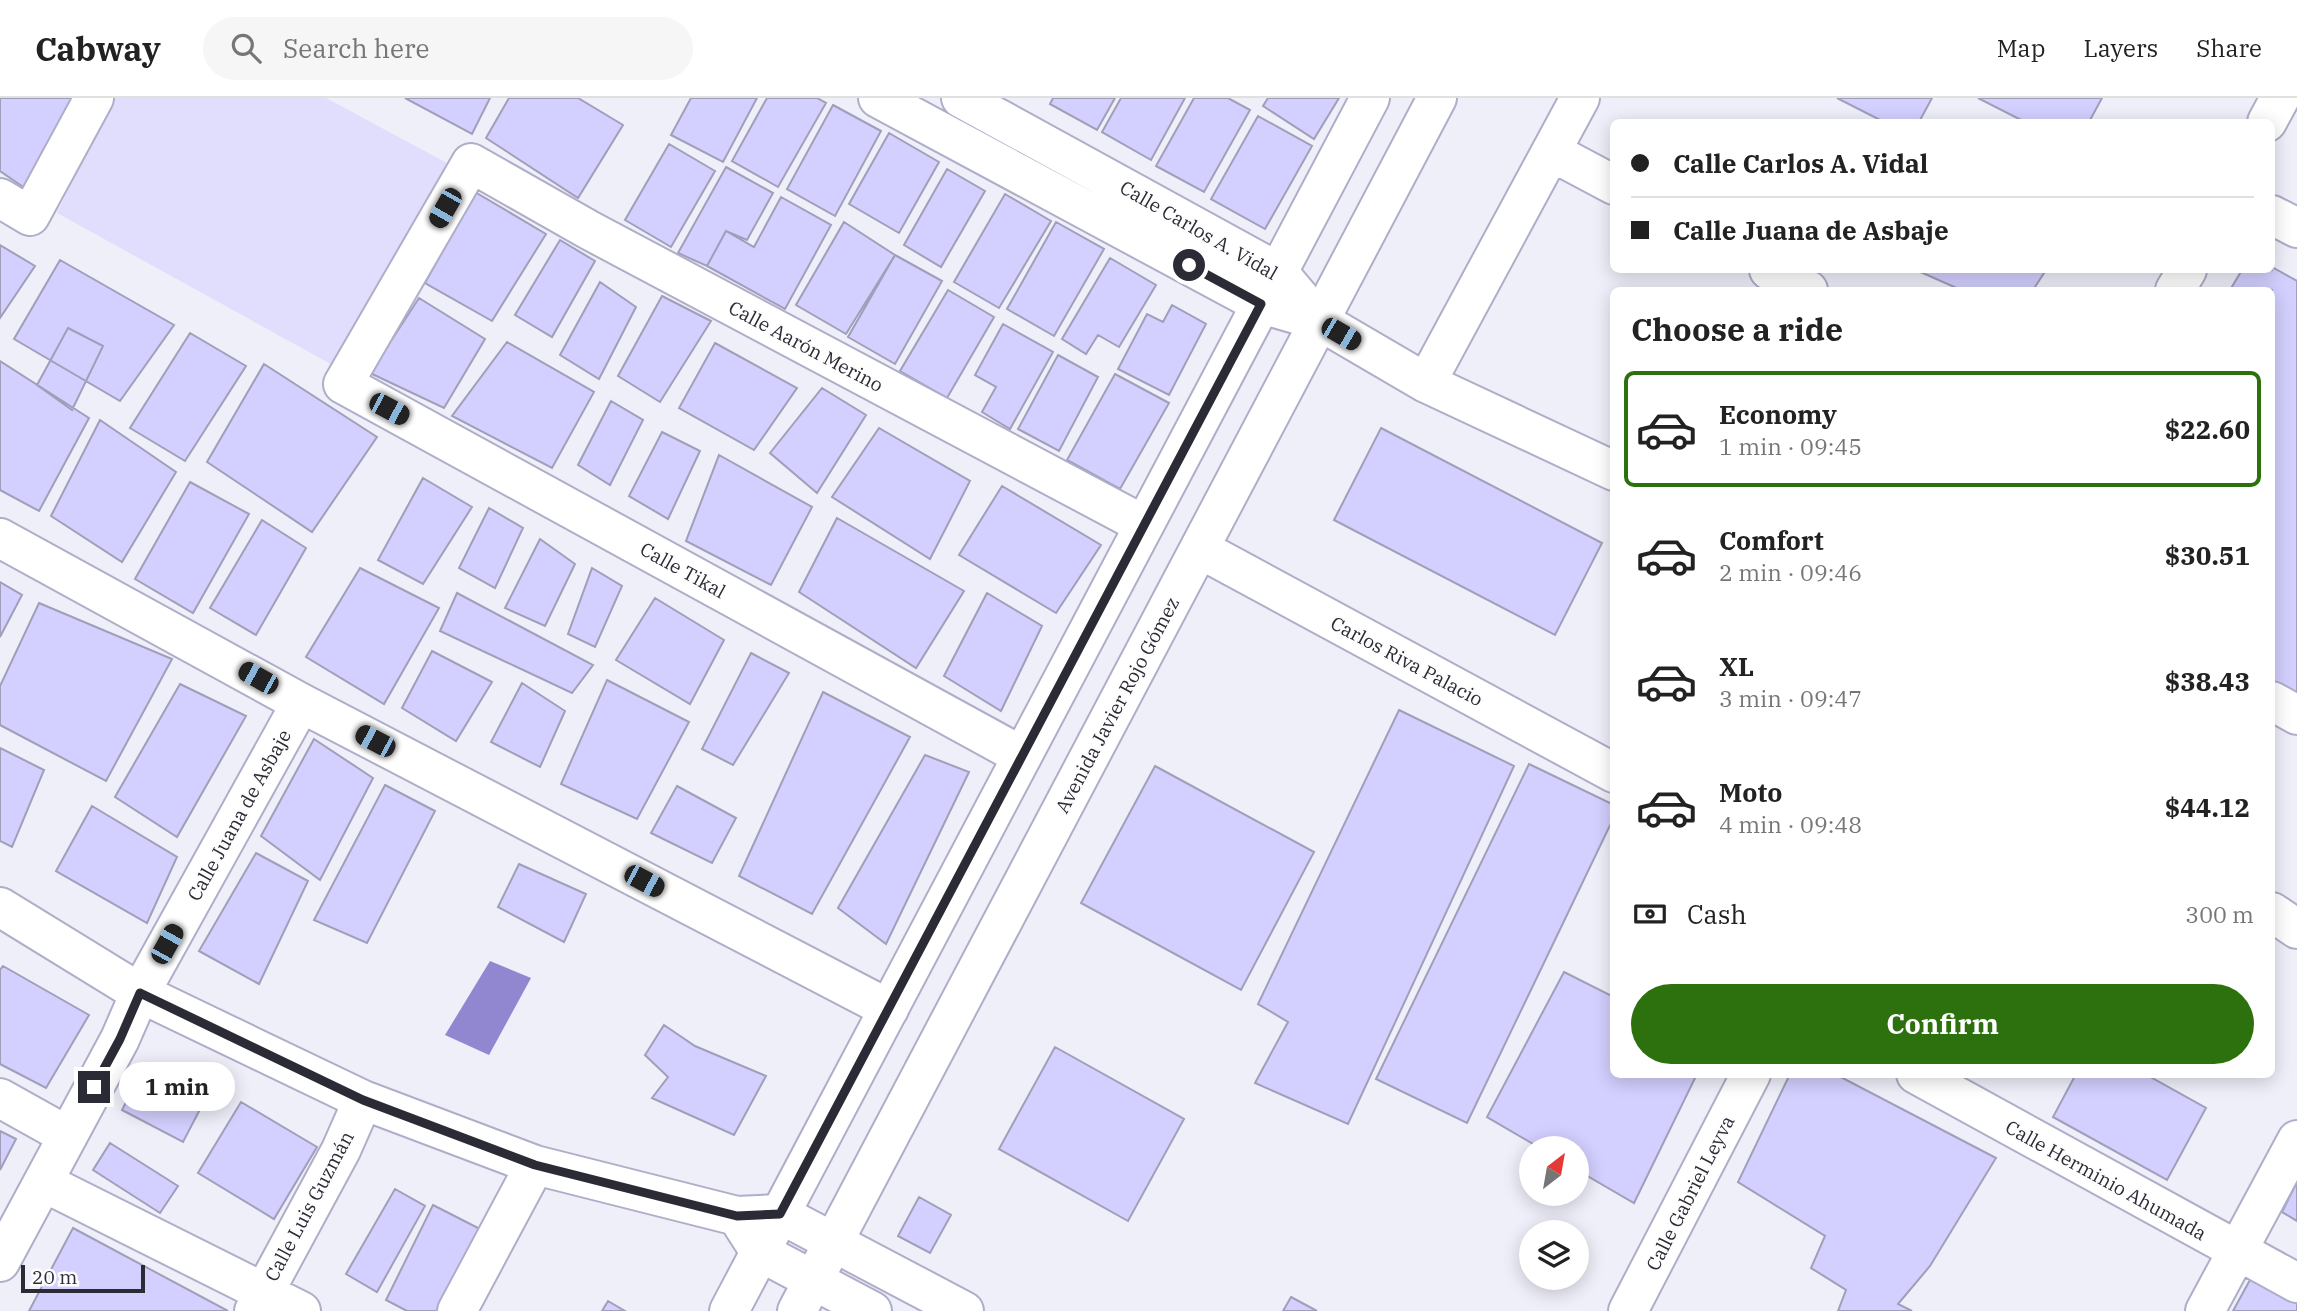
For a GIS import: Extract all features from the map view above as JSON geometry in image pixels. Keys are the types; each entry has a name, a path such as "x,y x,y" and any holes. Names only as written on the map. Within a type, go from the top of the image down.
{"street":[{"path":"15,207 94,98"},
{"name":"Calle Carlos A. Vidal","path":"878,98 1269,288"},
{"name":"Calle Carlos A. Vidal","path":"961,98 1320,321 1426,383 1610,469"},
{"path":"729,1311 1370,98"},
{"name":"Avenida Javier Rojo Gómez","path":"805,1296 1437,98"},
{"path":"1426,383 1580,98"},
{"path":"2269,119 2280,98"},
{"path":"1552,152 1610,183"},
{"name":"Calle Aarón Merino","path":"343,384 471,163 589,230 1144,525"},
{"path":"1775,273 1802,287"},
{"name":"Calle Tikal","path":"343,384 1022,756"},
{"path":"0,538 302,703 889,1009"},
{"name":"Carlos Riva Palacio","path":"1200,549 1610,771"},
{"name":"Calle Juana de Asbaje","path":"0,1262 120,1039 140,993 302,703"},
{"path":"2275,703 2297,715"},
{"path":"0,907 140,993 363,1100 535,1165 737,1216 780,1214 964,1311"},
{"path":"2275,914 2297,929"},
{"name":"Calle Gabriel Leyva","path":"1640,1307 1749,1078"},
{"name":"Calle Herminio Ahumada","path":"1923,1078 2297,1283"},
{"path":"0,1098 68,1136"},
{"name":"Calle Luis Guzmán","path":"259,1302 341,1150 363,1100"},
{"path":"2205,1311 2297,1140"},
{"path":"457,1311 535,1165"},
{"path":"43,1182 259,1302 301,1311"},
{"path":"737,1216 760,1252 805,1296 872,1311"}],"shaded area":[{"path":"113,98 326,98 447,163 338,368 57,213"},
{"path":"490,961 531,978 489,1055 445,1035"}],"building":[{"path":"0,98 77,98 29,191 0,171"},
{"path":"405,98 490,98 472,134"},
{"path":"509,98 578,98 623,125 578,198 486,138"},
{"path":"691,98 757,98 723,162 671,135"},
{"path":"767,98 817,98 826,103 778,187 732,161"},
{"path":"1053,98 1115,98 1097,130 1050,104"},
{"path":"1121,98 1185,98 1151,160 1102,132"},
{"path":"1194,98 1228,98 1250,110 1204,192 1156,166"},
{"path":"1268,98 1339,98 1314,139 1263,106"},
{"path":"1837,98 1932,98 1921,119 1878,119"},
{"path":"1978,98 2102,98 2091,119 2019,119"},
{"path":"833,105 881,131 835,216 787,189"},
{"path":"1258,116 1312,146 1265,229 1211,199"},
{"path":"889,133 939,162 899,233 849,204"},
{"path":"669,144 715,171 671,247 625,220"},
{"path":"726,167 773,193 747,240 726,231 707,266 678,253"},
{"path":"947,169 985,191 941,267 904,245"},
{"path":"475,192 546,234 492,321 425,283"},
{"path":"1005,194 1051,221 999,308 954,282"},
{"path":"781,197 831,225 785,309 707,266 726,231 754,247"},
{"path":"844,222 895,255 846,334 796,305"},
{"path":"1056,222 1104,249 1054,336 1007,309"},
{"path":"560,240 595,261 552,337 515,315"},
{"path":"0,245 35,266 0,318"},
{"path":"895,255 942,281 895,364 848,337"},
{"path":"1110,258 1156,285 1119,347 1098,335 1086,354 1062,339"},
{"path":"60,260 174,325 120,401 14,339"},
{"path":"2275,269 2297,281 2297,704 2275,692 2275,287 2232,287 2240,273 2275,273"},
{"path":"1923,273 2044,273 2035,287 1954,287"},
{"path":"600,282 636,307 599,379 560,355"},
{"path":"948,290 994,317 947,398 900,371"},
{"path":"662,296 711,321 660,402 618,376"},
{"path":"419,298 485,339 444,408 370,373"},
{"path":"1172,305 1206,324 1169,395 1118,369 1147,314 1163,322"},
{"path":"1003,324 1053,352 1010,429 982,412 996,387 975,375"},
{"path":"68,328 103,346 72,410 37,385"},
{"path":"190,333 246,366 185,461 130,428"},
{"path":"507,342 594,392 552,468 452,416"},
{"path":"715,343 797,388 754,450 679,408"},
{"path":"1058,355 1098,377 1059,451 1018,429"},
{"path":"0,361 89,418 39,511 0,490"},
{"path":"264,364 377,437 312,532 207,462"},
{"path":"1115,374 1169,403 1120,489 1067,460"},
{"path":"822,388 866,415 817,493 770,453"},
{"path":"611,401 643,420 610,485 578,465"},
{"path":"100,420 176,472 122,562 51,516"},
{"path":"879,428 970,481 930,559 832,497"},
{"path":"1381,428 1602,543 1555,635 1334,520"},
{"path":"662,432 700,451 668,519 629,496"},
{"path":"719,455 812,507 771,585 686,541"},
{"path":"423,478 472,507 423,584 378,560"},
{"path":"190,482 249,514 193,613 135,579"},
{"path":"1002,486 1101,545 1056,613 959,555"},
{"path":"489,508 523,528 495,588 459,568"},
{"path":"837,518 964,591 916,668 799,592"},
{"path":"262,520 306,548 256,635 210,608"},
{"path":"540,539 575,564 545,626 505,608"},
{"path":"360,568 439,608 384,704 306,657"},
{"path":"592,568 622,586 595,647 568,634"},
{"path":"0,582 22,595 0,637"},
{"path":"457,593 593,665 572,693 440,631"},
{"path":"987,593 1042,626 1001,711 944,676"},
{"path":"655,598 724,640 690,704 616,660"},
{"path":"39,603 172,659 106,781 0,725 0,686"},
{"path":"432,651 492,682 456,741 402,708"},
{"path":"751,653 789,673 733,765 702,749"},
{"path":"607,680 689,722 637,819 561,784"},
{"path":"522,683 565,711 540,767 491,742"},
{"path":"180,684 246,716 177,837 115,797"},
{"path":"823,692 910,737 812,914 739,876"},
{"path":"1399,710 1514,766 1348,1124 1255,1083 1288,1022 1258,1004"},
{"path":"314,739 373,778 320,880 261,836"},
{"path":"0,748 44,770 12,847 0,841"},
{"path":"925,755 969,772 886,944 838,908"},
{"path":"1529,764 1610,803 1610,825 1467,1123 1376,1079"},
{"path":"1155,766 1314,852 1241,990 1081,903"},
{"path":"385,785 435,811 367,943 314,920"},
{"path":"677,786 736,818 712,863 651,833"},
{"path":"92,806 177,857 147,923 56,871"},
{"path":"256,853 308,881 259,984 199,951"},
{"path":"519,864 586,894 564,942 498,907"},
{"path":"3,966 89,1015 46,1088 0,1064 0,970"},
{"path":"1564,972 1610,995 1610,1078 1695,1078 1634,1203 1589,1177 1589,1136 1519,1136 1487,1117"},
{"path":"664,1025 695,1046 766,1076 734,1135 652,1098 668,1077 645,1055"},
{"path":"1055,1047 1184,1119 1128,1221 999,1149"},
{"path":"146,1063 208,1094 183,1142 122,1110"},
{"path":"1788,1078 1843,1078 1996,1158 1930,1266 1898,1304 1912,1311 1838,1311 1846,1290 1811,1268 1825,1236 1738,1182"},
{"path":"2074,1078 2152,1078 2206,1108 2167,1180 2053,1117"},
{"path":"241,1102 317,1147 274,1219 198,1173"},
{"path":"0,1131 16,1139 0,1170"},
{"path":"110,1143 178,1186 160,1213 93,1170"},
{"path":"2297,1182 2297,1221 2282,1212"},
{"path":"395,1189 425,1206 377,1292 346,1274"},
{"path":"919,1197 951,1215 930,1253 898,1236"},
{"path":"433,1205 482,1230 442,1311 407,1311 386,1300"},
{"path":"73,1228 228,1311 29,1311"},
{"path":"2257,1267 2297,1291 2297,1311 2233,1311"},
{"path":"1291,1297 1317,1311 1283,1311"},
{"path":"608,1301 625,1311 602,1311"}],"route":[{"path":"94,1087 120,1039 140,993 363,1100 535,1165 737,1216 780,1214 1261,304 1189,265"}]}
